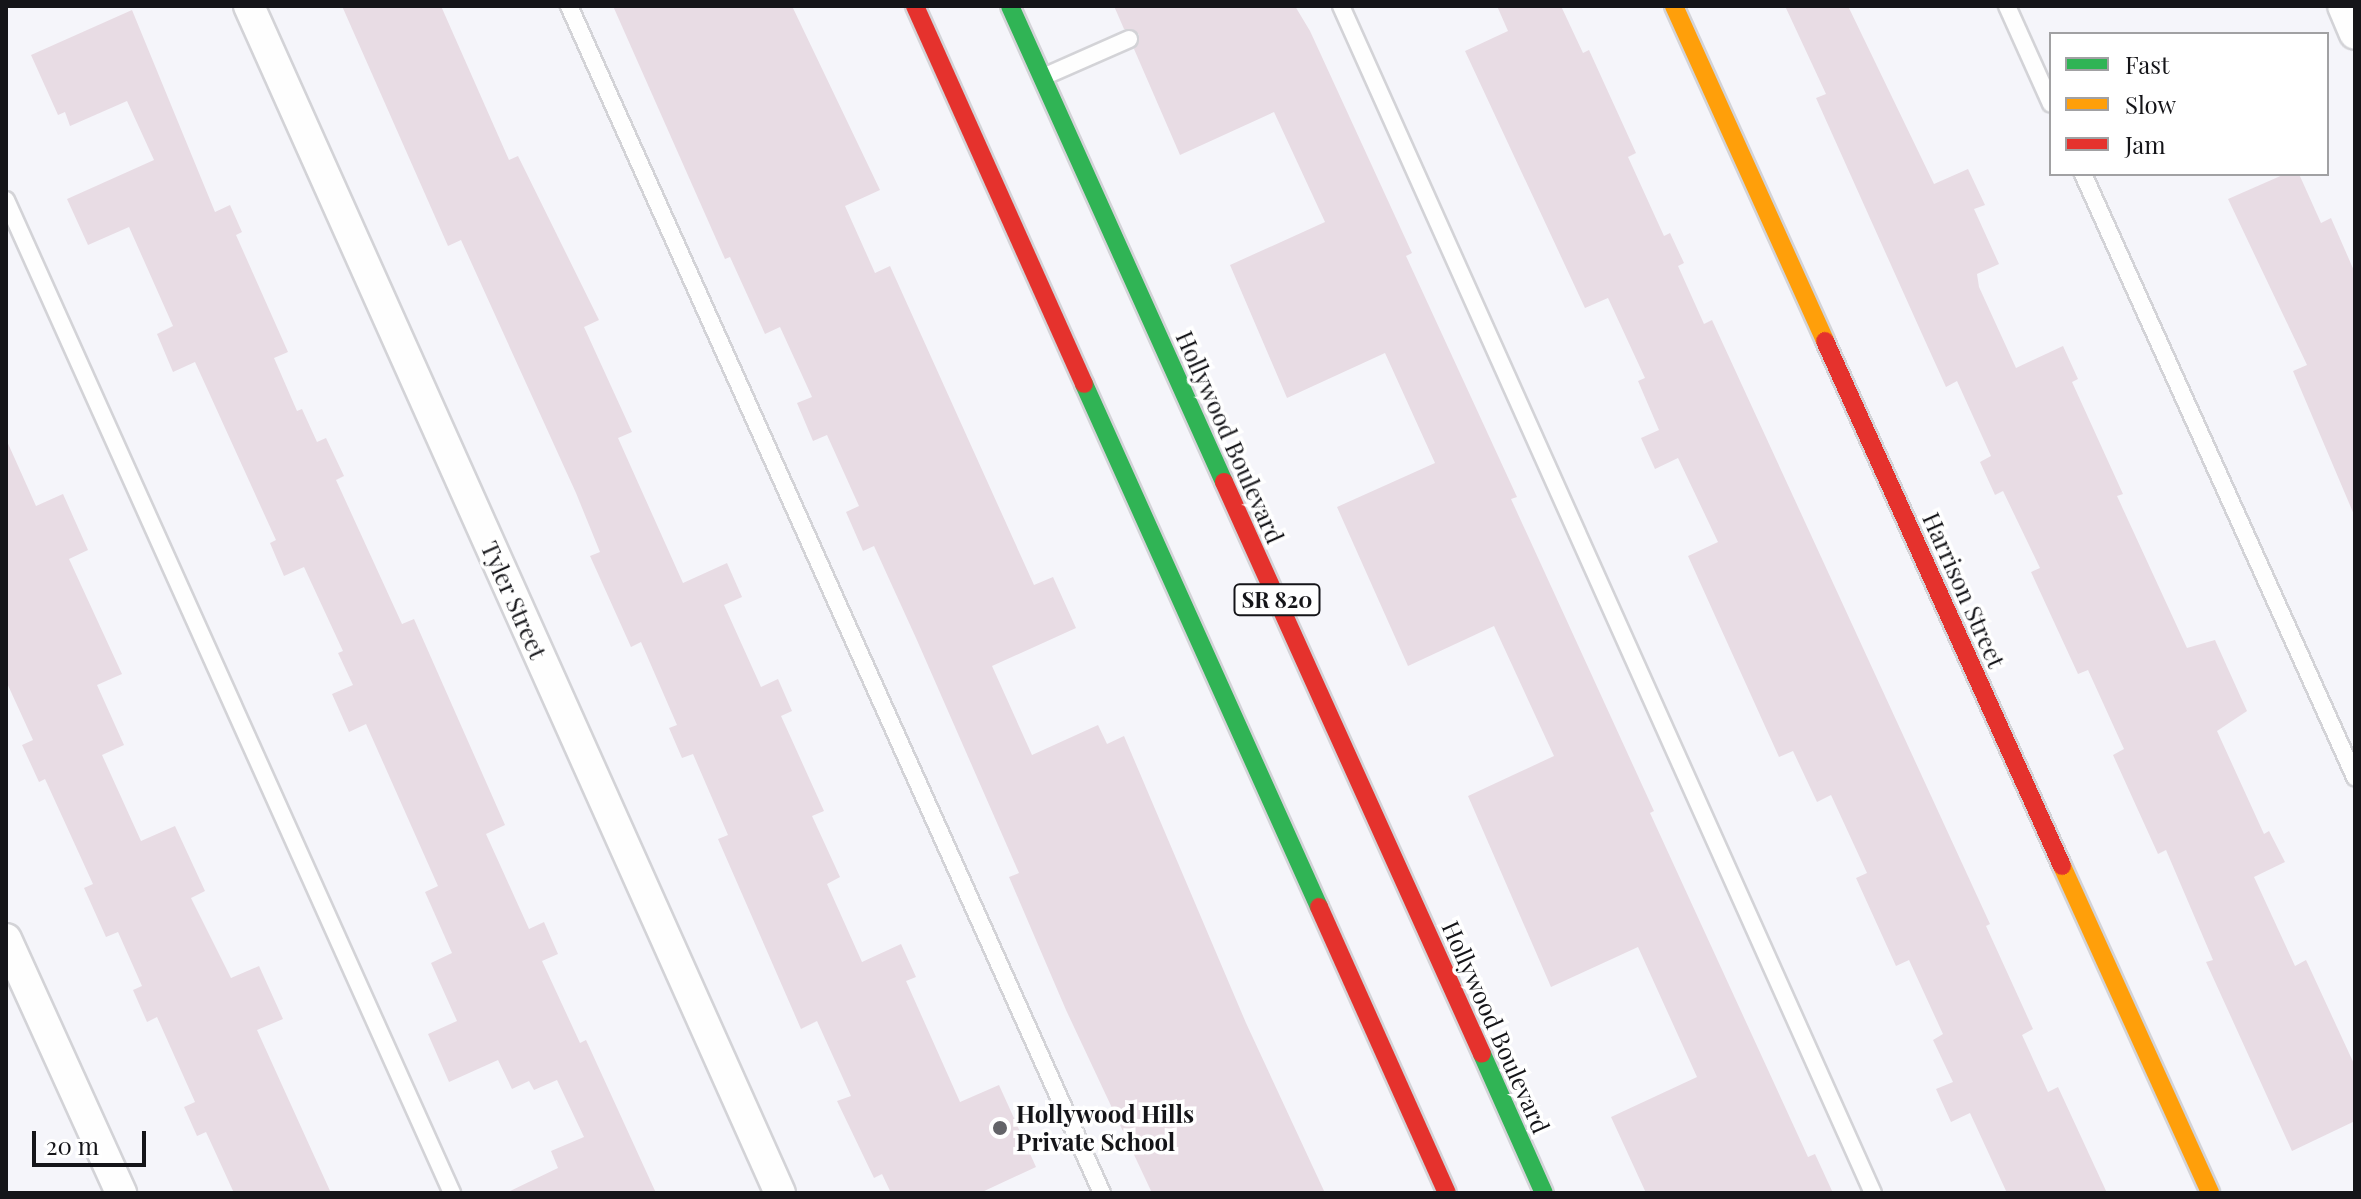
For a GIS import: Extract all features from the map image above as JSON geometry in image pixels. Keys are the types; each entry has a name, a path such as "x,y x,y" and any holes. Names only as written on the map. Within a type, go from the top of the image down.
{"main road":[{"path":"915,6 1447,1193"},
{"name":"Hollywood Boulevard","path":"1010,6 1544,1193"},
{"name":"Harrison Street","path":"1674,6 2210,1193"}],"street":[{"name":"Tyler Street","path":"249,6 780,1193"},
{"path":"2343,6 2355,34"},
{"path":"6,939 121,1193"}],"lane":[{"path":"569,6 1102,1193"},
{"path":"1341,6 1873,1193"},
{"path":"2007,6 2049,100"},
{"path":"1042,78 1129,39"},
{"path":"2084,176 2355,777"},
{"path":"6,200 452,1193"}],"building":[{"path":"342,6 441,6 509,160 518,156 599,320 584,327 632,432 618,438 683,583 727,563 742,597 724,605 761,687 778,679 792,711 781,716 824,811 812,816 840,877 827,884 862,962 901,944 916,977 906,981 960,1102 999,1085 1036,1167 980,1193 891,1193 882,1174 874,1178 837,1101 851,1096 817,1021 801,1029 718,839 728,835 693,754 682,758 669,728 677,725 641,642 631,647 590,556 600,552 576,493 461,240 448,246"},
{"path":"613,6 792,6 880,190 845,206 875,273 890,266 1034,585 1053,577 1076,628 992,666 1032,755 1098,725 1107,744 1124,736 1246,1023 1325,1193 1152,1193 1066,1010 1009,877 1019,873 916,638 874,546 863,551 846,512 859,506 827,435 813,441 797,403 812,397 780,327 765,334 730,257 725,259"},
{"path":"1114,6 1295,6 1310,31 1412,253 1406,256 1517,497 1511,499 1654,811 1650,813 1808,1157 1815,1154 1833,1193 1646,1193 1611,1117 1697,1077 1638,947 1551,987 1468,796 1554,756 1494,626 1408,666 1337,507 1435,463 1385,353 1287,398 1230,265 1325,222 1274,112 1180,155 1134,49 1139,34 1124,29"},
{"path":"1497,6 1561,6 1583,53 1589,50 1636,153 1628,157 1664,236 1670,233 1684,263 1678,266 1704,324 1712,320 1990,924 1986,926 2033,1029 2022,1035 2048,1092 2058,1087 2107,1193 2007,1193 1970,1113 1951,1122 1936,1089 1953,1082 1933,1040 1943,1034 1909,960 1896,966 1856,878 1867,873 1831,795 1817,802 1793,751 1779,757 1688,556 1718,542 1678,458 1655,469 1641,438 1659,430 1638,381 1645,378 1608,298 1585,308 1465,51 1508,31"},
{"path":"1785,6 1848,6 1934,184 1968,169 1985,205 1974,209 1999,264 1977,274 1979,287 2016,368 2063,346 2078,379 2072,382 2123,494 2117,496 2187,648 2215,640 2247,711 2217,731 2264,834 2269,831 2285,862 2254,877 2295,966 2306,960 2355,1066 2355,1121 2292,1151 2206,962 2213,960 2166,850 2158,854 2113,755 2124,749 2088,670 2078,674 2031,572 2040,568 2003,491 1995,495 1980,462 1991,456 1957,381 1946,387 1816,98 1826,94"},
{"path":"132,10 215,212 230,205 242,232 236,235 288,352 274,358 297,411 302,409 317,442 326,438 344,476 336,480 402,624 414,619 505,825 486,834 529,929 544,922 558,954 542,961 580,1043 586,1040 656,1193 506,1193 558,1168 551,1151 584,1137 557,1080 534,1090 529,1081 512,1089 498,1060 449,1082 428,1034 457,1021 431,963 452,953 425,892 438,886 366,724 349,732 332,694 353,685 338,653 343,651 304,567 284,576 270,543 276,540 195,362 173,372 157,334 173,326 129,227 88,245 67,199 154,160 127,101 70,126 65,112 58,115 31,55"},
{"path":"2280,176 2300,176 2321,223 2331,218 2355,273 2355,517 2293,371 2307,365 2228,199"},
{"path":"6,439 36,506 63,494 88,550 69,559 122,674 97,685 124,745 102,755 141,841 175,826 205,891 191,898 231,978 259,966 283,1019 257,1030 331,1193 234,1193 206,1132 197,1136 184,1107 195,1102 157,1017 147,1022 133,990 142,986 118,932 106,937 84,888 93,884 45,779 39,782 22,745 33,740 6,681"}],"traffic: fast":[{"path":"1010,6 1224,482"},
{"path":"1084,384 1319,907"},
{"path":"1482,1054 1544,1193"}],"traffic: slow":[{"path":"1674,6 1825,341"},
{"path":"2062,866 2210,1193"}],"traffic: jam":[{"path":"915,6 1084,384"},
{"path":"1825,341 2062,866"},
{"path":"1224,482 1482,1054"},
{"path":"1319,907 1447,1193"}],"place":[{"name":"Hollywood Hills Private School","path":"1000,1128"}]}
